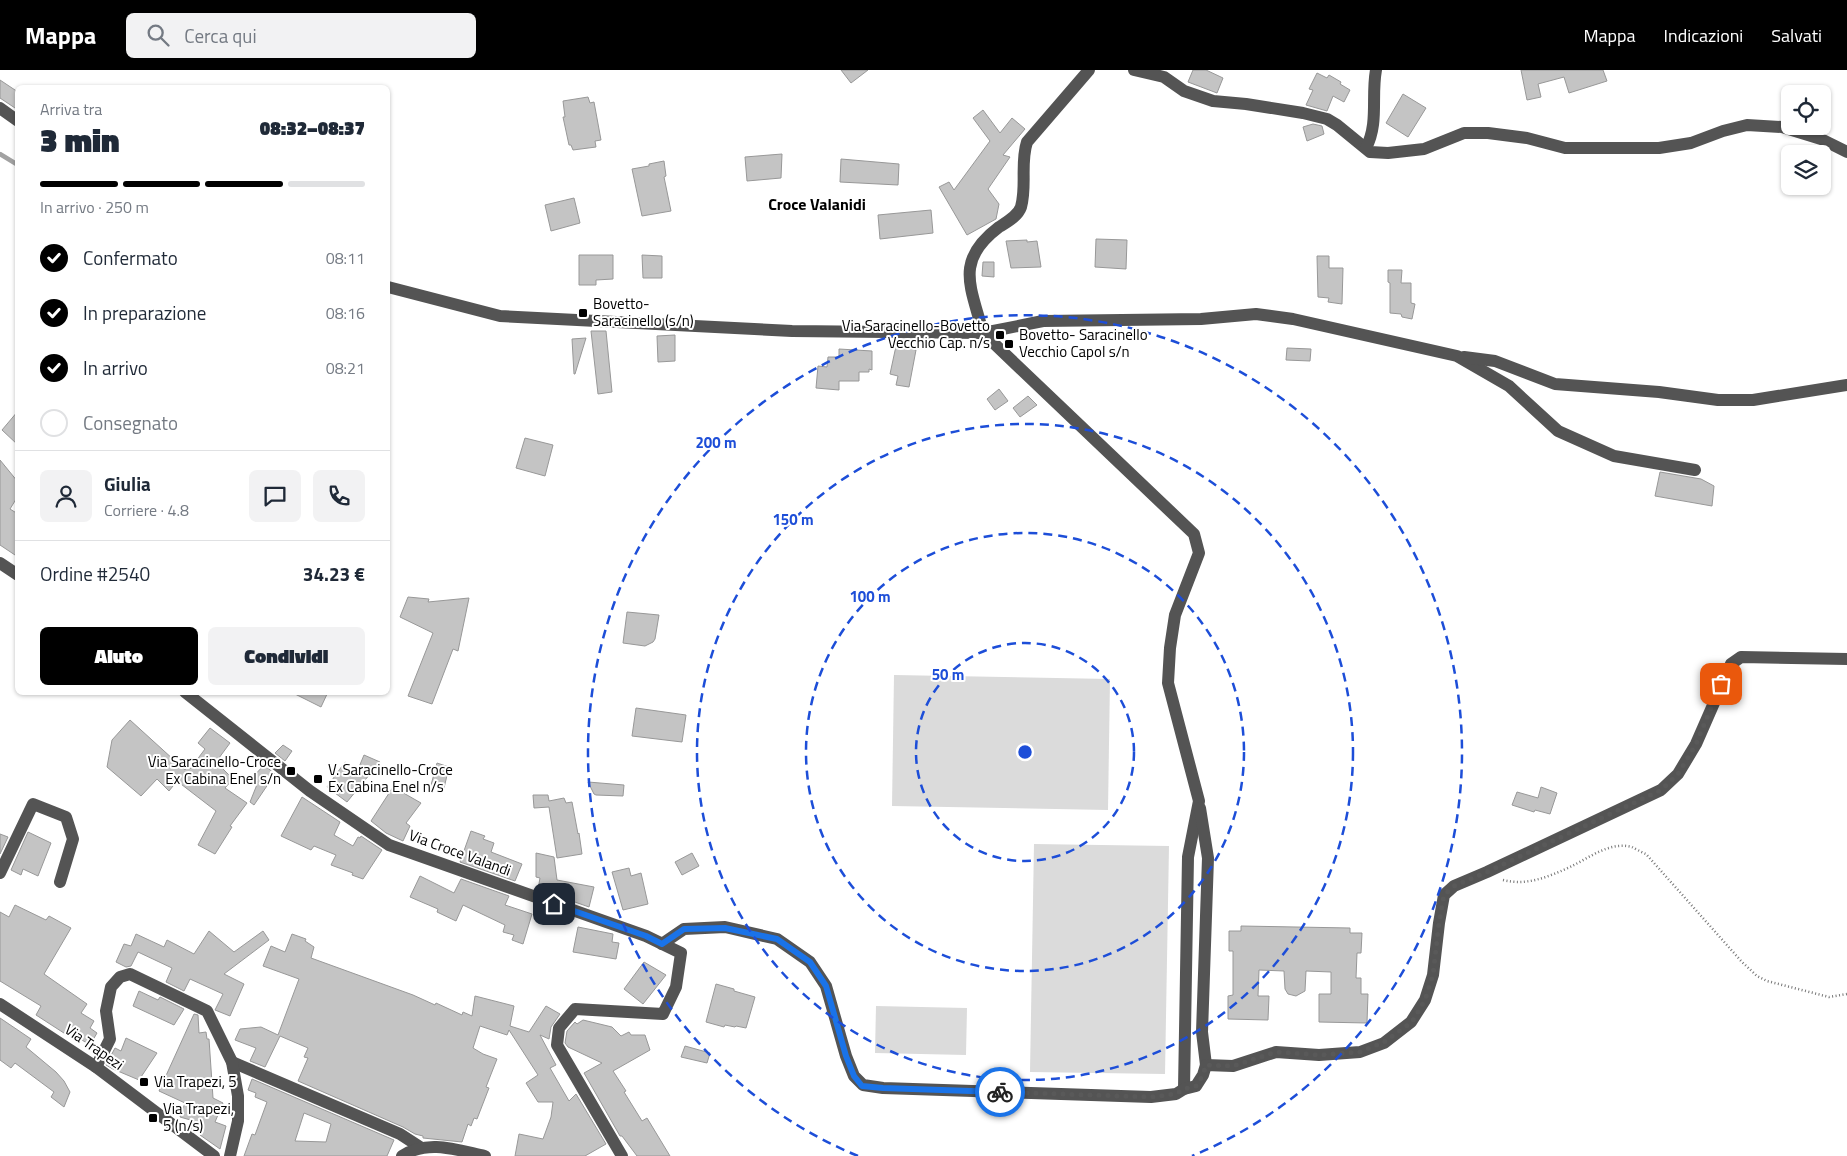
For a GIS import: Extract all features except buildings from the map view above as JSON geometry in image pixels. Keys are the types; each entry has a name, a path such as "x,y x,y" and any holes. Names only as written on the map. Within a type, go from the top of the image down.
{"street":[{"path":"662,944 684,929 725,928 777,939 810,962 826,986 846,1056 854,1076 862,1086 1150,1097 1176,1094 1184,1089 1196,1086 1203,1075 1206,1065 1202,1032 1208,858 1198,801 1168,683 1170,648 1175,615 1199,553 1194,534 983,333 969,280 972,258 980,244 1021,208 1024,179 1023,153 1027,142 1089,70"},
{"path":"1134,70 1164,77 1184,91 1213,101 1265,107 1327,119 1370,152 1388,153 1424,149 1464,133 1488,133 1527,138 1565,148 1659,148 1692,143 1723,131 1746,125 1782,127 1821,139 1847,152"},
{"path":"1366,148 1372,138 1374,125 1376,70"},
{"path":"0,108 15,119"},
{"path":"390,288 500,316 792,331 983,333 1042,321 1201,319 1256,314 1293,319 1457,356 1495,361 1555,384 1659,392 1718,400 1753,400 1847,385"},
{"path":"1457,356 1509,386 1558,431 1614,456 1696,470"},
{"path":"0,564 15,573"},
{"path":"1206,1065 1233,1066 1276,1052 1319,1055 1360,1052 1384,1042 1412,1022 1425,1000 1433,975 1444,895 1454,886 1661,790 1678,774 1696,744 1731,664 1741,657 1847,659"},
{"name":"Via Croce Valandi","path":"189,695 310,791 389,845 646,936 681,953 676,987 663,1014 575,1009 559,1028 557,1045 622,1156"},
{"path":"1184,1089 1188,857 1198,801"},
{"path":"0,874 33,804 66,817 73,839 60,882"},
{"path":"96,1067 110,1039 106,1011 111,987 120,978 130,974 207,1011 232,1062 238,1096 238,1121 230,1156"},
{"name":"Via Trapezi","path":"0,1004 96,1067 214,1156"},
{"path":"232,1062 400,1134 420,1147"},
{"path":"402,1156 420,1147 442,1147 485,1156"}],"path":[{"path":"1487,872 1503,880 1524,883 1571,867 1608,848 1631,847 1646,854 1742,962 1758,976 1767,981 1829,997 1847,994"}],"shaded area":[{"path":"894,675 1110,679 1108,810 892,806"},
{"path":"1034,844 1169,846 1165,1074 1030,1072"},
{"path":"876,1006 967,1008 966,1055 875,1053"}],"waterway":[{"path":"0,154 15,163"}],"way so far":[{"path":"1000,1092 1150,1097 1176,1094 1184,1089 1196,1086 1203,1075 1206,1065 1233,1066 1276,1052 1319,1055 1360,1052 1384,1042 1412,1022 1425,1000 1433,975 1444,895 1454,886 1661,790 1678,774 1696,744 1721,684"}],"place":[{"name":"Bovetto- Saracinello (s/n)","path":"583,313"},
{"name":"Via Saracinello-Bovetto Vecchio Cap. n/s","path":"1000,335"},
{"name":"Bovetto- Saracinello Vecchio Capol s/n","path":"1009,344"},
{"name":"Via Saracinello-Croce Ex Cabina Enel s/n","path":"291,771"},
{"name":"V. Saracinello-Croce Ex Cabina Enel n/s","path":"318,779"},
{"name":"Via Trapezi, 5","path":"144,1082"},
{"name":"Via Trapezi, 5 (n/s)","path":"153,1118"}],"district":[{"name":"Croce Valanidi","path":"817,204"}],"route":[{"path":"554,904 646,936 662,944 684,929 725,928 777,939 810,962 826,986 846,1056 854,1076 862,1086 1000,1092"}]}
